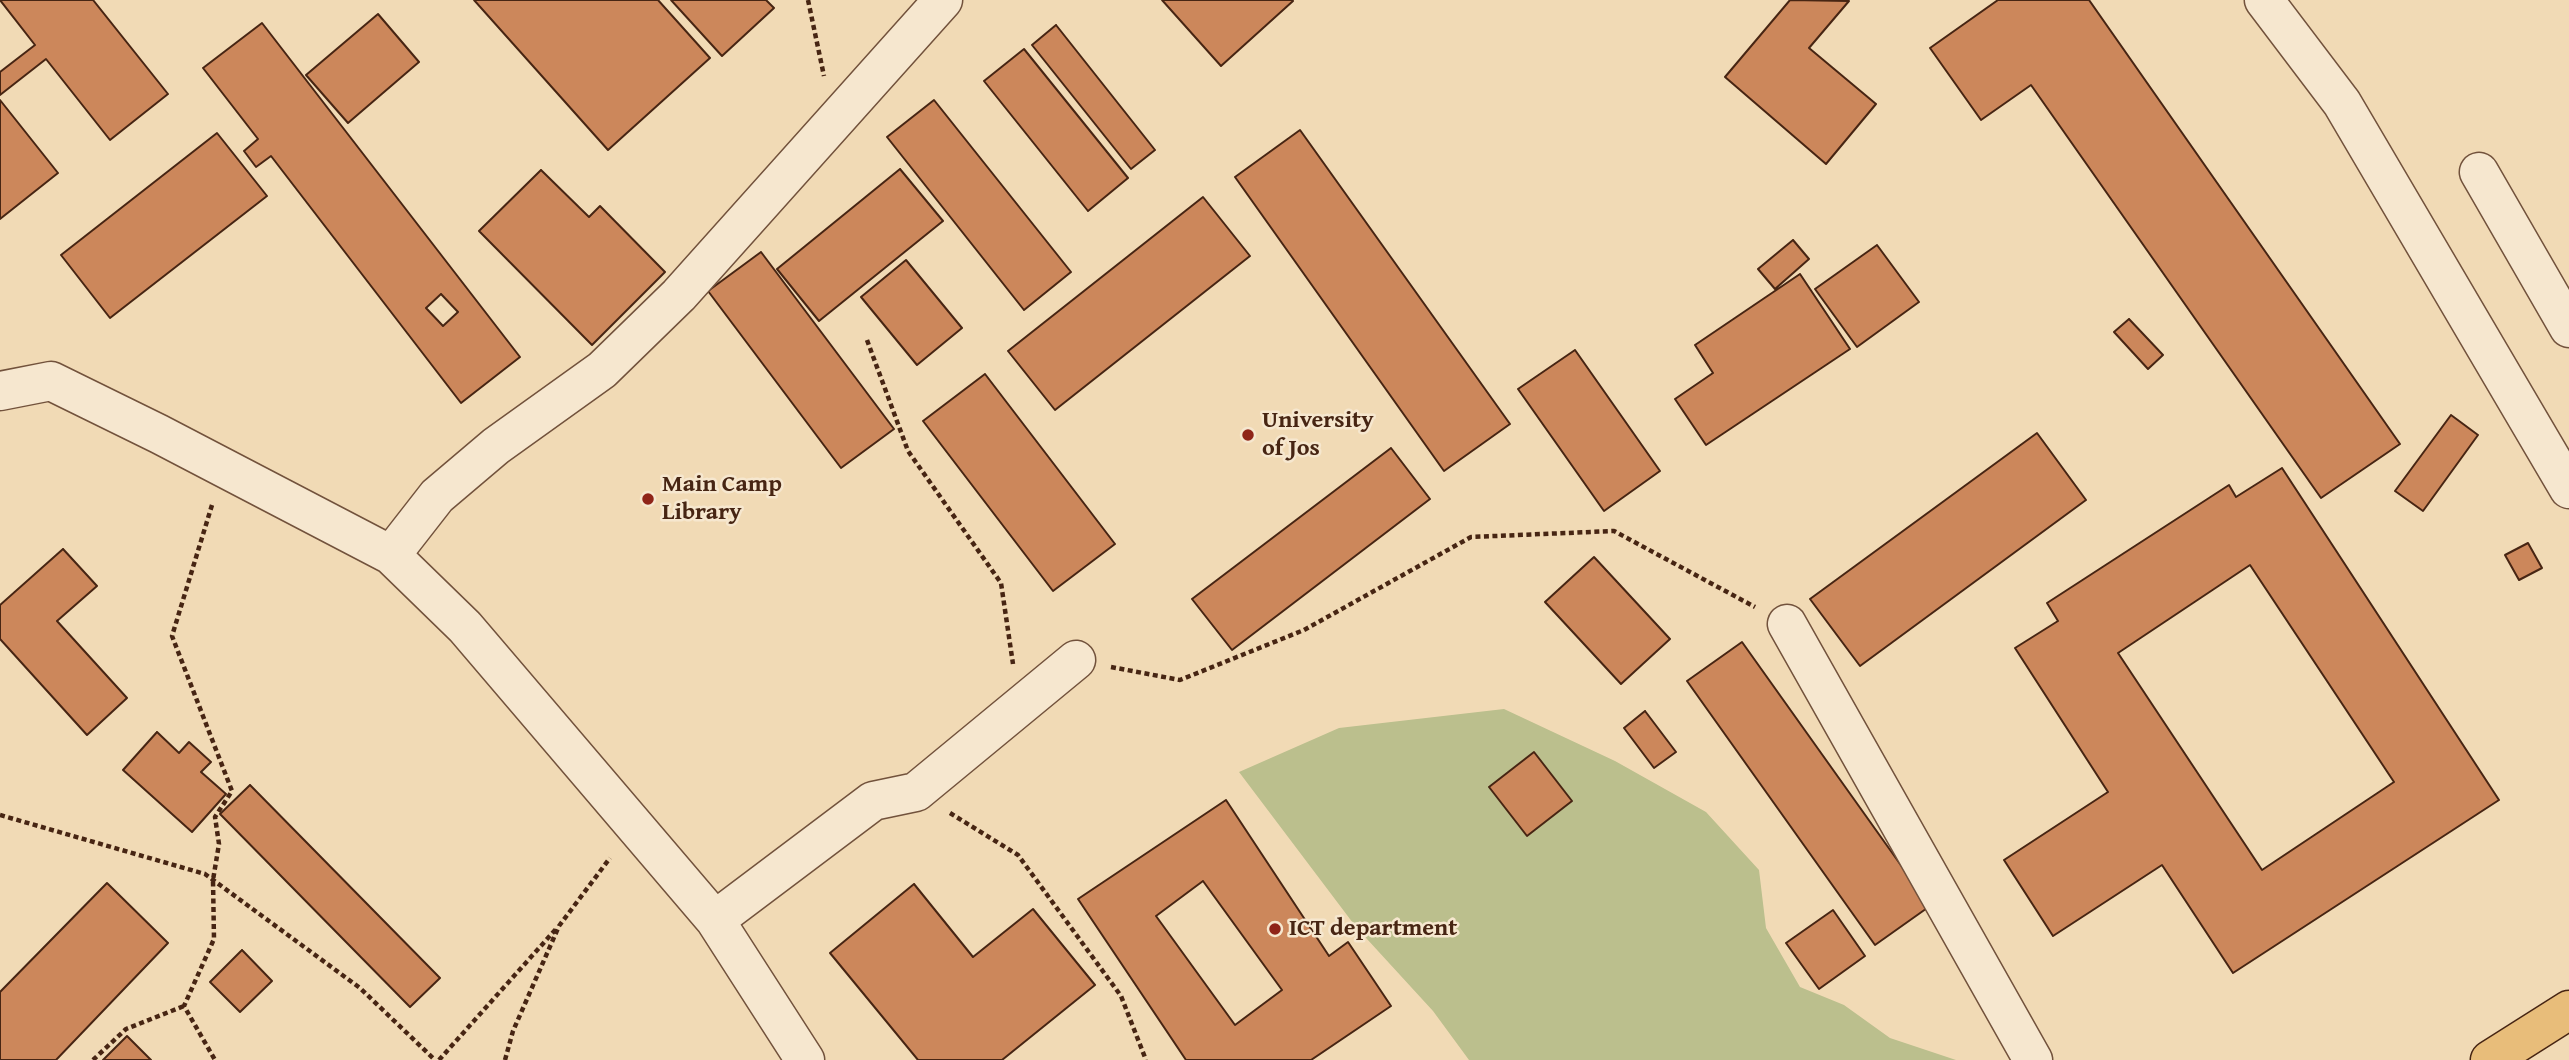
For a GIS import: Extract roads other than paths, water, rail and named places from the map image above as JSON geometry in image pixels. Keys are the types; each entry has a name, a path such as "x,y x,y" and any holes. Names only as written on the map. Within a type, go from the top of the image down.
{"highway":[{"path":"2490,1060 2569,1010"}],"street":[{"path":"391,555 438,496 496,446 602,370 679,295 943,0"},
{"path":"2264,0 2342,103 2569,489"},
{"path":"2479,172 2569,328"},
{"path":"0,391 51,381 391,555 465,627 715,920 805,1060"},
{"path":"1787,624 2033,1060"},
{"path":"715,920 873,801 916,792 1076,660"}],"place":[{"name":"University of Jos","path":"1248,435"},
{"name":"Main Camp Library","path":"648,499"},
{"name":"ICT department","path":"1275,929"}]}
